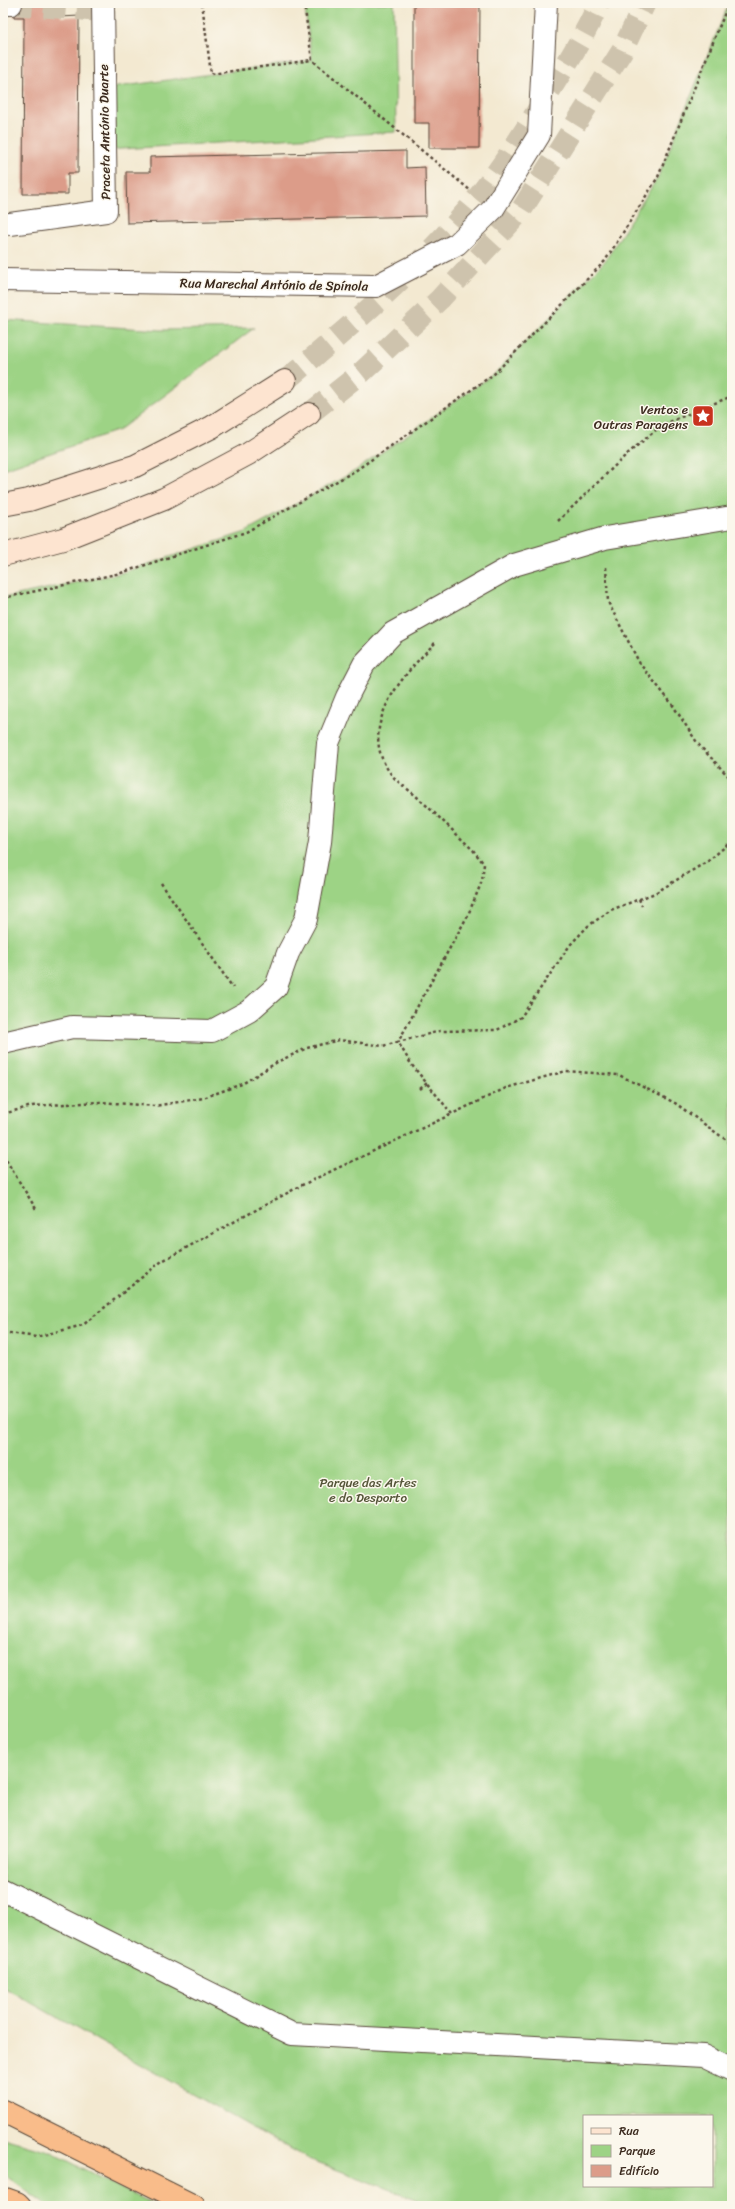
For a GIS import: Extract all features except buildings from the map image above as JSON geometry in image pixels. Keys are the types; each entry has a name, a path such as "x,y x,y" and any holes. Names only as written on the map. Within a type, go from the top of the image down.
{"highway":[{"path":"3,2110 194,2206"},
{"path":"3,2198 17,2203 20,2206"}],"main road":[{"path":"3,505 29,500 135,466 212,427 285,381"},
{"path":"3,555 63,538 164,499 248,454 309,414"}],"street":[{"name":"Praceta António Duarte","path":"10,224 106,211 103,3"},
{"name":"Rua Marechal António de Spínola","path":"3,280 376,286 457,244 493,209 539,135 546,3"},
{"path":"3,1043 72,1027 212,1031 249,1011 276,987 288,953 306,919 320,842 328,743 346,697 364,664 393,633 514,565 605,538 732,517"},
{"path":"3,1890 292,2034 703,2056 732,2070"}],"path":[{"path":"202,3 211,74 312,60"},
{"path":"304,3 312,60 396,132 493,209"},
{"path":"3,598 121,573 246,532 355,471 494,374 605,261 658,177 729,3"},
{"path":"553,526 626,455 662,425 732,396"},
{"path":"605,538 608,602 640,664 672,704 698,744 732,780"},
{"path":"398,1042 468,915 482,882 484,864 474,850 391,774 379,753 378,726 386,704 398,682 438,640"},
{"path":"3,1114 32,1106 100,1102 155,1106 203,1098 242,1084 279,1061 307,1048 339,1040 383,1046 440,1031 496,1030 521,1017 570,945 588,926 611,910 655,893 708,861 732,841"},
{"path":"161,882 249,1011"},
{"path":"639,899 642,906"},
{"path":"398,1042 411,1064 452,1114"},
{"path":"3,1332 36,1337 83,1326 162,1261 302,1185 506,1088 566,1071 619,1075 675,1103 732,1144"},
{"path":"420,1089 427,1082"},
{"path":"3,1155 36,1209"}],"green space":[{"path":"304,3 394,3 396,132 105,150 103,89 312,60"},
{"name":"Parque das Artes e do Desporto","path":"729,3 732,3 732,2206 435,2206 308,2159 3,1987 3,598 121,573 246,532 355,471 494,374 605,261 658,177"},
{"path":"3,320 161,330 254,328 119,430 3,469"},
{"path":"3,2138 49,2151 155,2206 47,2206 3,2174"}],"tunnel":[{"path":"285,381 355,322 400,280 443,237 476,200 509,155 576,49 599,3"},
{"path":"309,414 361,373 440,299 520,212 622,51 645,3"},
{"path":"11,4 103,11"}],"place":[{"name":"Ventos e Outras Paragens","path":"703,416"}]}
